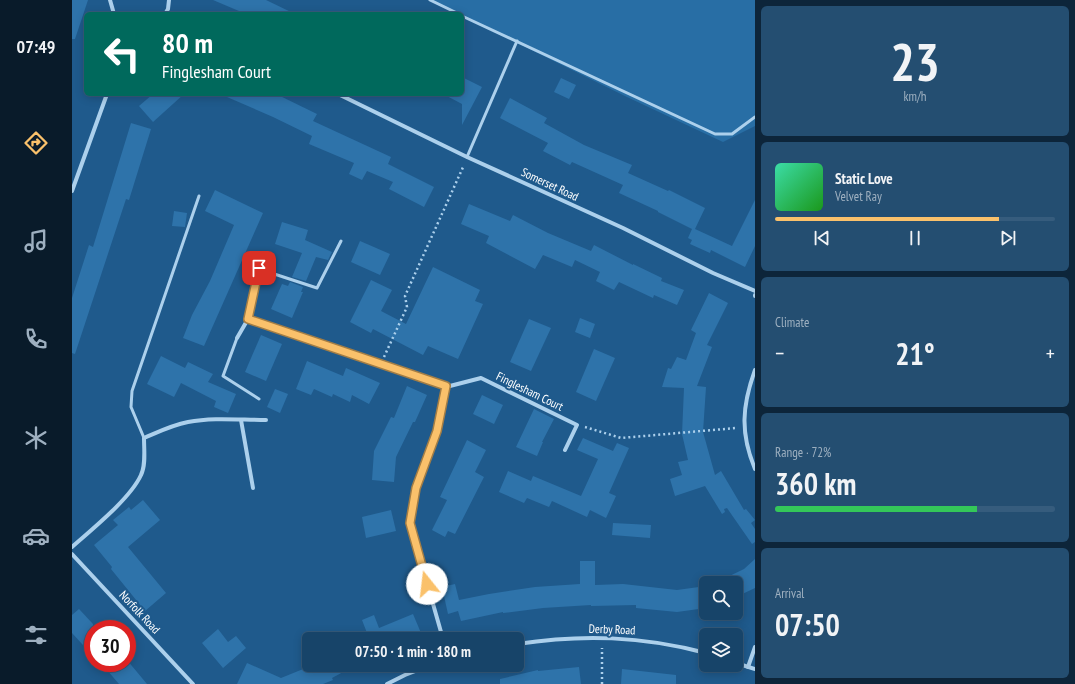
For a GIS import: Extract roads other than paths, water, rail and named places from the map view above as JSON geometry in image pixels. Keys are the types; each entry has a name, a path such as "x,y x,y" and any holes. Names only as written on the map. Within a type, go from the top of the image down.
{"street":[{"path":"110,0 113,12"},
{"path":"167,12 169,0"},
{"path":"72,191 105,96"},
{"name":"Somerset Road","path":"342,96 467,157 623,228 714,273 755,291"},
{"path":"238,338 248,319 259,268"},
{"path":"248,319 446,386 437,431 416,488 410,523 441,632"},
{"path":"755,370 746,399 745,428 748,449 755,469"},
{"name":"Finglesham Court","path":"446,386 481,378 577,425 565,450"},
{"path":"72,547 133,489 141,474 144,456 144,438 173,426 188,422 205,420 266,420"},
{"path":"241,420 254,488"},
{"name":"Norfolk Road","path":"72,554 193,684"},
{"name":"Derby Road","path":"524,643 602,637 655,642 699,651"},
{"path":"748,667 755,647"},
{"path":"743,665 755,669"},
{"path":"387,684 413,672"}],"lane":[{"path":"430,0 455,12"},
{"path":"464,17 715,134 732,134 755,117"},
{"path":"467,157 517,41"},
{"path":"144,438 131,407 132,391 198,196"},
{"path":"259,268 317,288 341,241"},
{"path":"238,338 223,376 259,399"}]}
